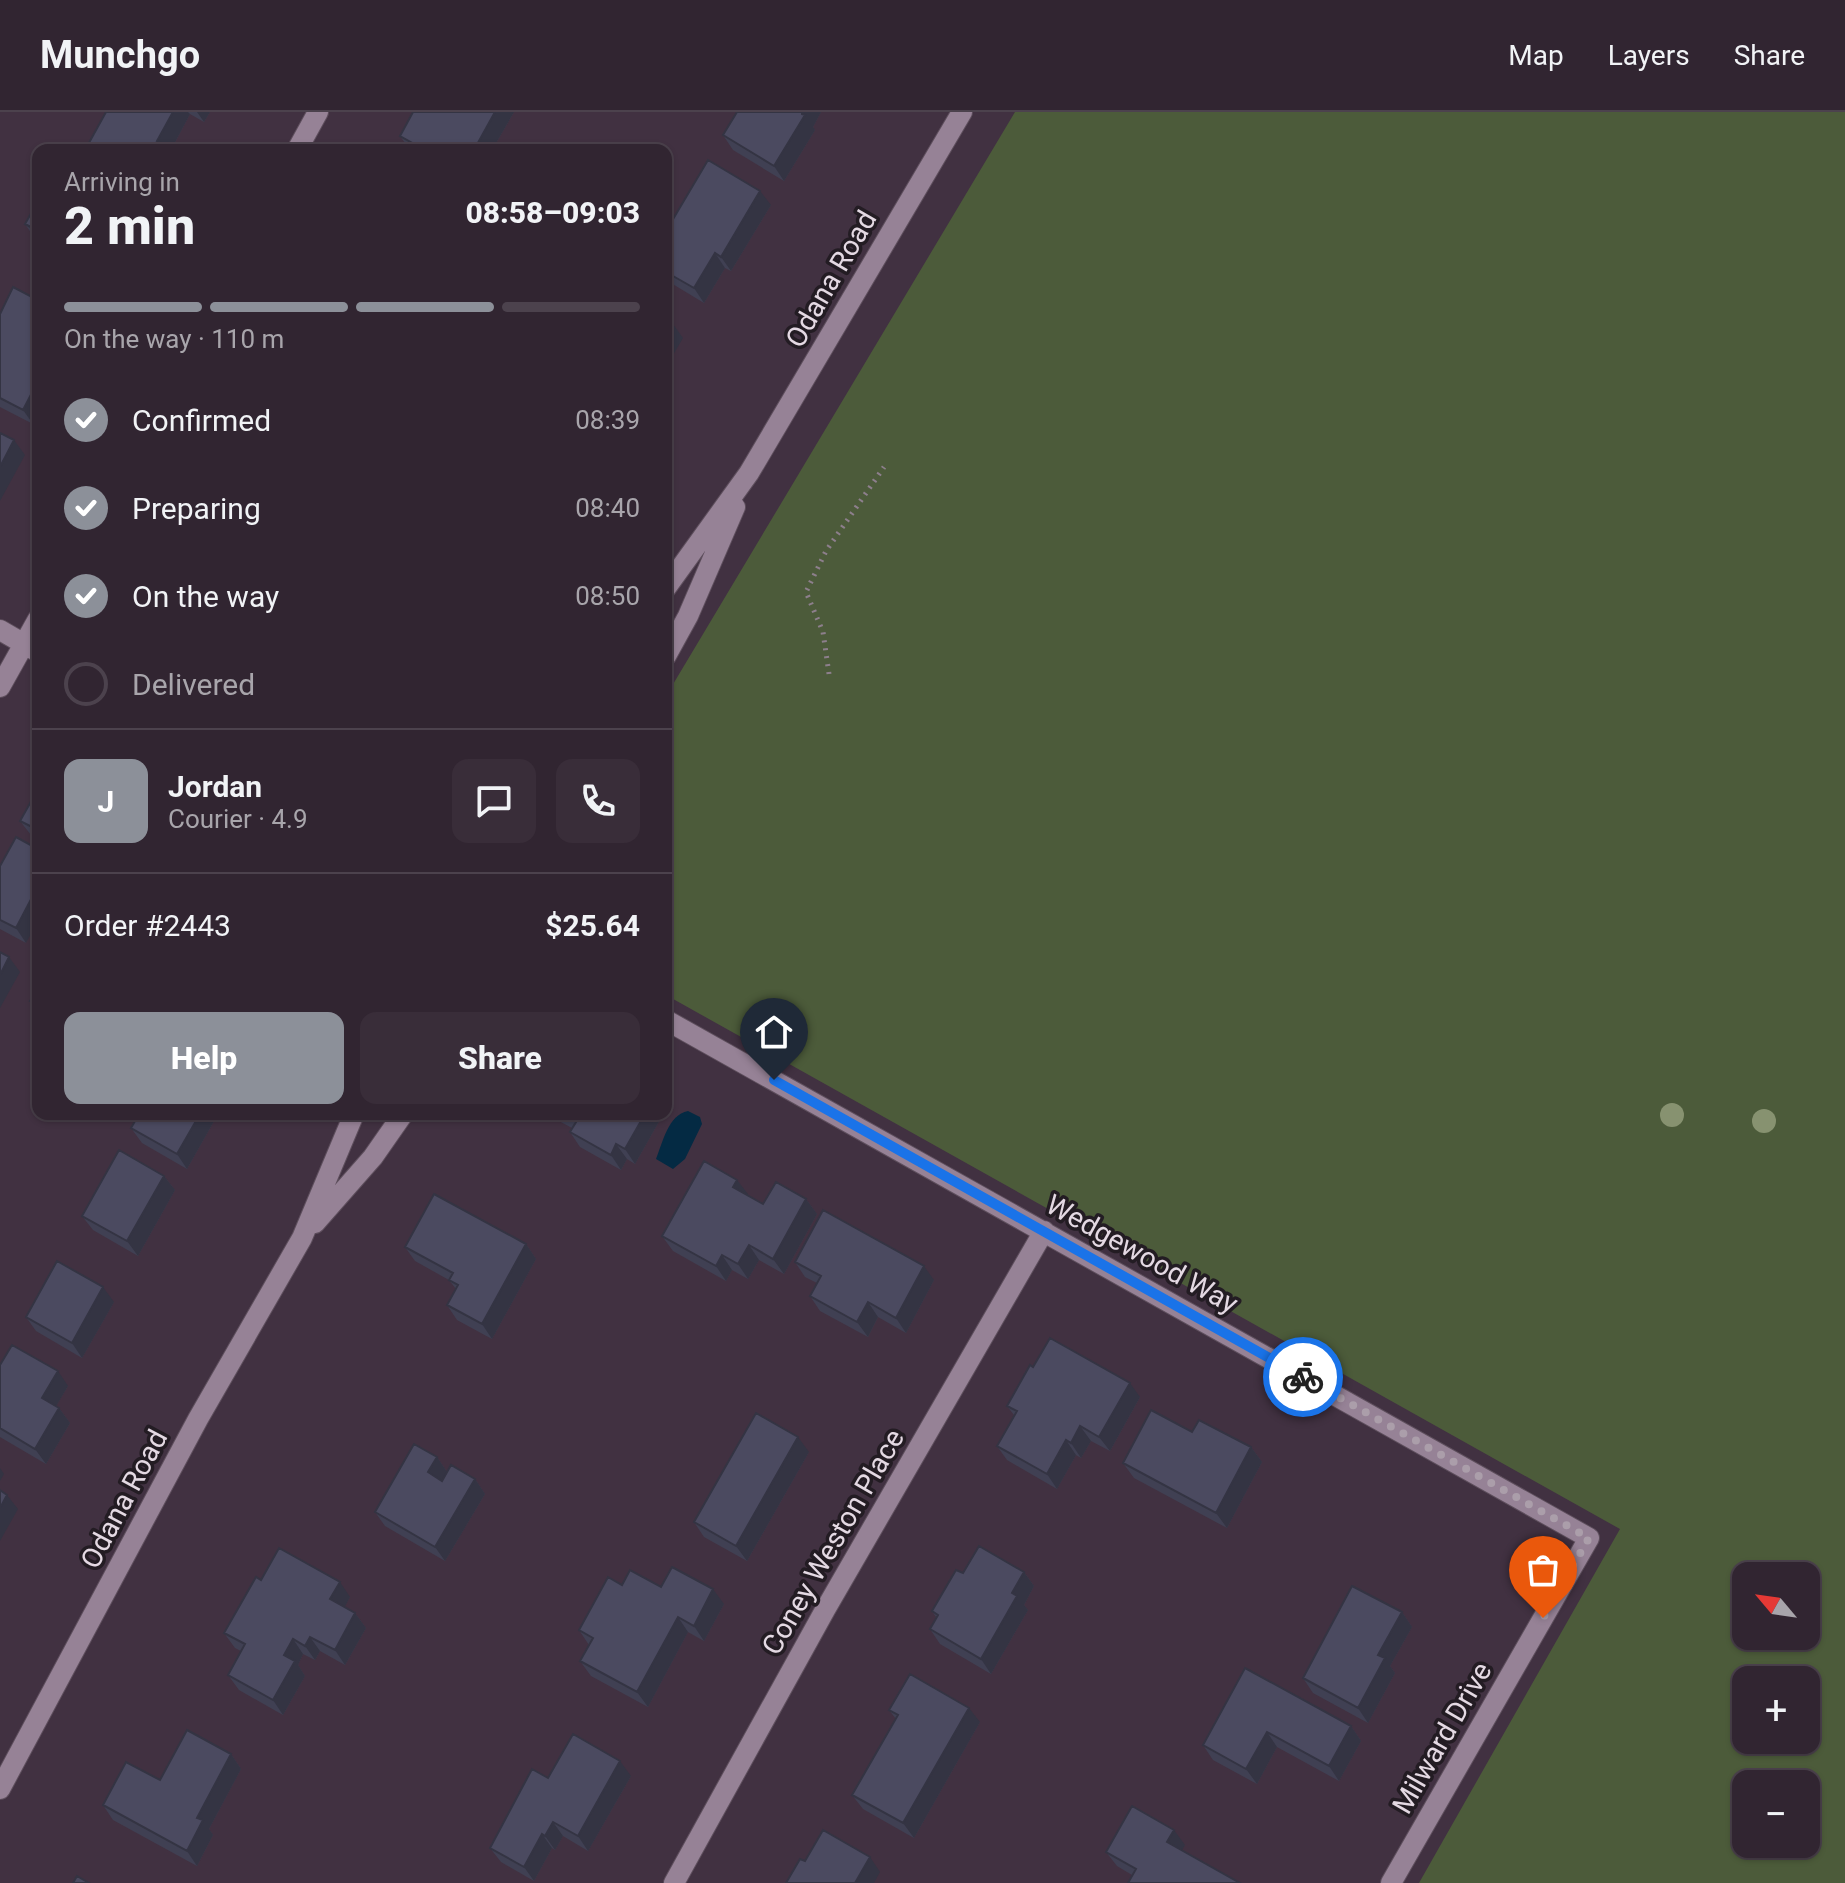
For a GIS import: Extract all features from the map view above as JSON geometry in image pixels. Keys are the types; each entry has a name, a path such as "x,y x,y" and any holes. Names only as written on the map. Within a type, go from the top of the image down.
{"street":[{"path":"300,144 318,112"},
{"name":"Odana Road","path":"672,580 749,473 962,112"},
{"name":"Odana Road","path":"672,645 688,616 749,473"},
{"path":"0,630 31,648 0,687"},
{"name":"Wedgewood Way","path":"672,1023 1589,1538"},
{"name":"Odana Road","path":"0,1789 198,1419 302,1238 351,1120"},
{"name":"Odana Road","path":"302,1238 373,1157 399,1120"},
{"name":"Coney Weston Place","path":"674,1883 825,1610 1044,1231"},
{"name":"Milward Drive","path":"1391,1883 1589,1538"}],"path":[{"path":"829,674 823,632 806,592 826,551 884,467"}],"green space":[{"path":"1015,112 1845,112 1845,1883 1419,1883 1620,1529 672,998 672,686"}],"water":[{"path":"688,1111 700,1117 702,1124 685,1159 673,1169 656,1159 671,1123"}],"building":[{"path":"106,112 173,112 157,141 162,144 88,144"},
{"path":"413,112 495,112 477,144 414,144 400,136"},
{"path":"737,112 802,112 805,115 774,166 723,135"},
{"path":"708,160 760,191 721,257 715,253 694,288 672,275 672,221"},
{"path":"32,212 32,228 25,224"},
{"path":"13,287 32,297 32,393 23,410 0,398 0,314"},
{"path":"0,433 14,440 0,467"},
{"path":"32,800 32,827 20,821"},
{"path":"16,837 32,846 32,897 16,928 0,920 0,866"},
{"path":"0,952 9,957 0,975"},
{"path":"136,1120 197,1120 177,1154 131,1128"},
{"path":"572,1120 642,1120 625,1149 616,1144 611,1155 570,1132 576,1122"},
{"path":"119,1150 164,1176 127,1241 82,1216"},
{"path":"704,1161 737,1180 733,1187 763,1204 776,1182 806,1199 773,1259 749,1245 738,1264 722,1255 716,1266 662,1236"},
{"path":"434,1194 526,1244 482,1324 447,1305 458,1285 449,1280 453,1273 405,1247"},
{"path":"823,1210 924,1266 896,1318 868,1302 857,1322 810,1296 821,1276 795,1262"},
{"path":"57,1261 103,1287 72,1343 26,1317"},
{"path":"1050,1338 1130,1383 1099,1437 1080,1426 1071,1443 1066,1440 1047,1474 997,1446 1017,1411 1007,1406 1030,1365 1033,1367"},
{"path":"12,1345 58,1371 42,1398 59,1408 35,1449 0,1428 0,1365"},
{"path":"1151,1410 1192,1432 1199,1420 1251,1447 1216,1513 1123,1463"},
{"path":"756,1413 798,1437 736,1546 694,1522"},
{"path":"414,1444 437,1457 428,1472 442,1481 451,1465 475,1479 435,1547 375,1512"},
{"path":"0,1490 7,1495 0,1508"},
{"path":"979,1546 1024,1572 1012,1593 1017,1596 981,1659 930,1629 938,1615 932,1611 956,1570 963,1573"},
{"path":"279,1548 340,1582 330,1599 355,1613 335,1650 310,1637 305,1646 293,1639 284,1655 295,1661 273,1700 228,1675 245,1644 224,1633 256,1577 261,1580"},
{"path":"672,1567 713,1589 694,1626 678,1617 637,1692 580,1661 593,1638 579,1630 608,1577 622,1585 630,1570 661,1587"},
{"path":"1352,1586 1402,1612 1378,1655 1385,1658 1358,1708 1303,1678"},
{"path":"1245,1668 1351,1726 1329,1766 1267,1732 1246,1769 1203,1745"},
{"path":"910,1674 969,1708 903,1823 852,1795 898,1715 889,1710"},
{"path":"187,1730 231,1754 197,1818 203,1820 187,1851 103,1805 126,1762 160,1780"},
{"path":"573,1734 620,1761 578,1836 553,1822 545,1836 542,1834 524,1867 490,1848 532,1769 548,1778"},
{"path":"1132,1806 1174,1830 1167,1842 1240,1883 1128,1883 1136,1869 1106,1852"},
{"path":"823,1830 870,1857 855,1883 786,1883 800,1859 805,1861"},
{"path":"77,1876 89,1883 73,1883"}],"way so far":[{"path":"1303,1377 1589,1538 1543,1618"}],"route":[{"path":"774,1080 1303,1377"}]}
